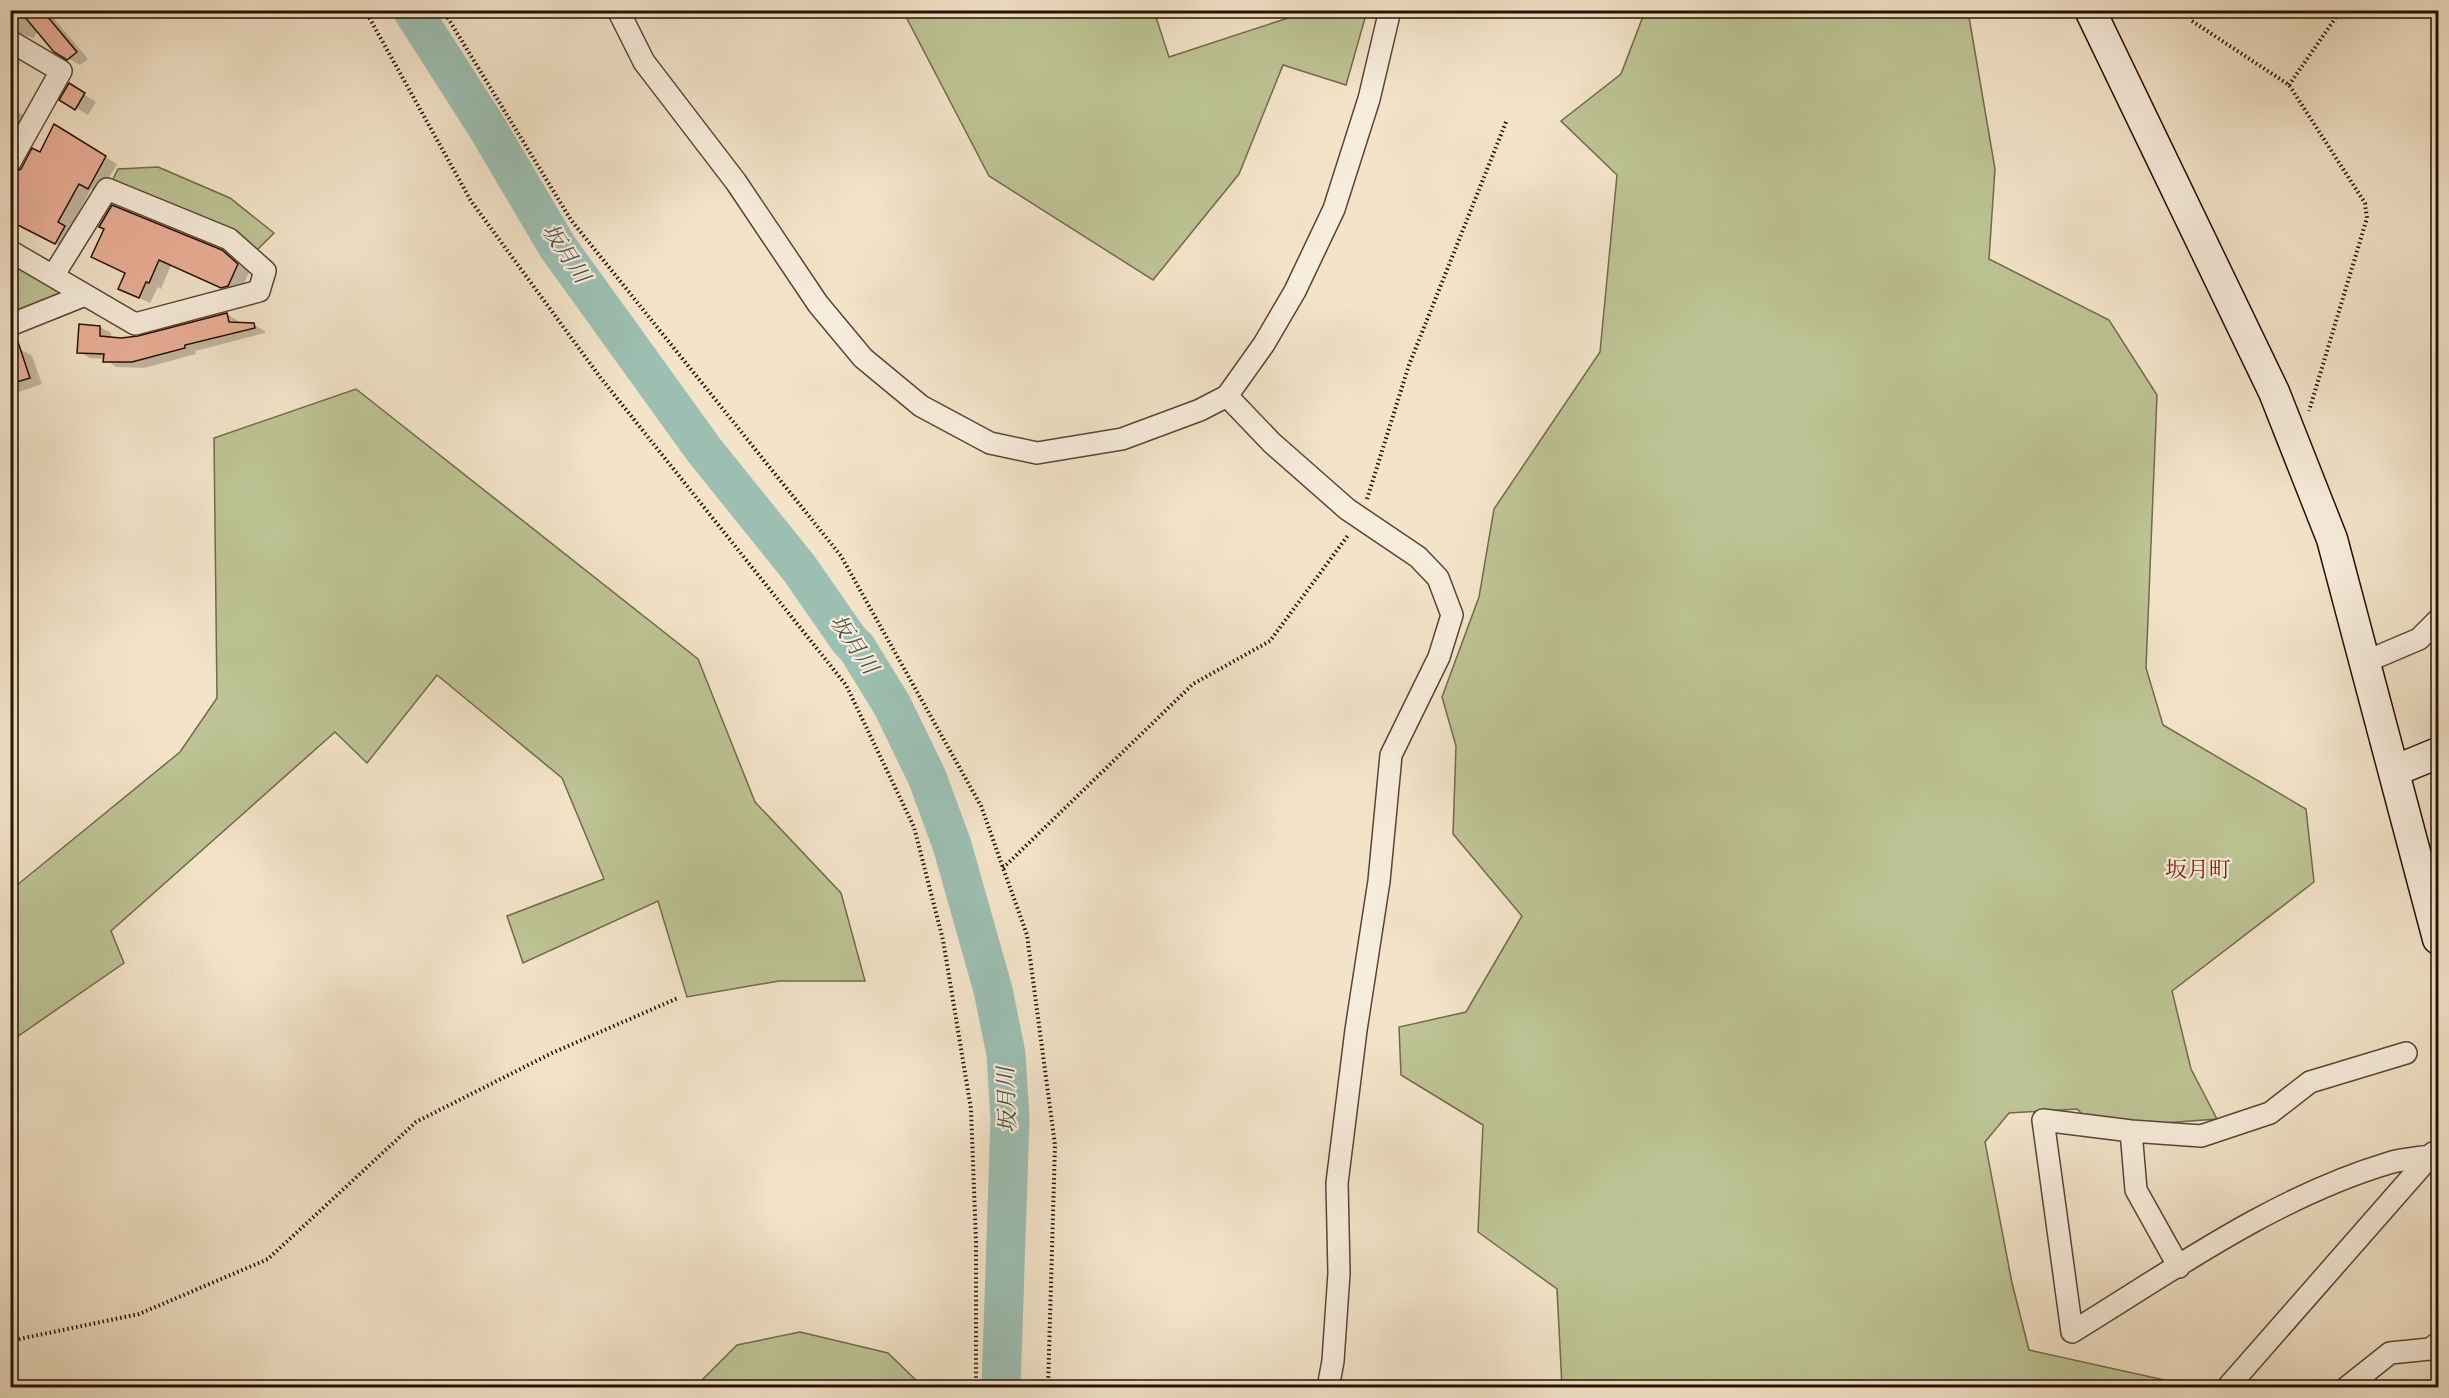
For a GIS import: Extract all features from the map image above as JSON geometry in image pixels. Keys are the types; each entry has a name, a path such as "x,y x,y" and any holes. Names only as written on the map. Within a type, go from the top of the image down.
{"street":[{"path":"618,10 644,62 736,182 818,304 863,358 921,406 990,443 1037,453 1122,440 1200,410 1227,396 1264,344 1290,300 1334,209 1369,99 1390,10"},
{"path":"2090,10 2274,392 2332,539 2439,939"},
{"path":"10,41 61,71 10,162"},
{"path":"10,251 135,324 260,291 265,271 229,238 107,189 53,276"},
{"path":"10,325 86,295"},
{"path":"1227,396 1272,443 1347,509 1418,557 1438,578 1452,615 1439,657 1390,755 1379,881 1356,1030 1337,1183 1339,1273 1329,1388"},
{"path":"2365,662 2419,639 2439,620"},
{"path":"2394,771 2439,753"},
{"path":"2406,1053 2310,1082 2270,1113 2201,1136 2131,1131 2043,1120 2072,1332 2252,1223 2332,1183 2391,1162 2434,1152"},
{"path":"2131,1131 2136,1190 2179,1267"},
{"path":"2228,1388 2434,1152"},
{"path":"2346,1388 2390,1353 2430,1349 2439,1343"}],"path":[{"path":"365,10 471,201 600,377 846,685 914,827 943,940 971,1109 976,1242 976,1388"},
{"path":"443,10 571,220 841,556 981,806 1027,935 1055,1145 1048,1388"},
{"path":"2289,85 2341,10"},
{"path":"2192,21 2289,85 2365,203 2367,218 2308,413 2291,435"},
{"path":"1003,868 1193,684 1270,641 1361,518 1408,365 1506,123"},
{"path":"10,1341 140,1314 268,1258 416,1122 552,1053 678,998"}],"green space":[{"path":"903,11 1154,11 1169,57 1288,18 1288,11 1367,11 1346,85 1283,65 1239,174 1153,280 989,176"},
{"path":"1645,11 1968,11 1995,169 1989,259 2109,320 2157,395 2146,668 2163,725 2306,809 2314,882 2172,991 2191,1069 2217,1119 2096,1128 2077,1109 2009,1113 1985,1142 2012,1283 2029,1350 2178,1383 2175,1388 1562,1387 1557,1289 1478,1232 1483,1125 1401,1075 1399,1027 1466,1012 1522,916 1453,834 1456,746 1442,697 1479,597 1494,509 1600,352 1617,175 1561,121 1621,74"},
{"path":"158,167 230,198 274,233 253,254 111,183 118,169"},
{"path":"11,262 67,295 11,319"},
{"path":"356,389 698,659 755,802 841,893 865,981 779,981 687,997 658,901 523,963 507,916 604,879 562,778 437,675 367,763 335,732 111,931 124,963 11,1041 11,890 180,752 217,698 214,438"},
{"path":"800,1332 888,1353 923,1387 695,1387 737,1345"}],"building":[{"path":"19,10 42,10 77,52 67,60 54,52"},
{"path":"69,83 85,93 75,110 59,100"},
{"path":"54,124 106,156 88,189 79,184 58,222 65,226 55,244 10,221 10,175 21,169 32,148 40,152"},
{"path":"112,205 222,250 238,264 228,286 221,288 159,260 149,283 146,282 139,298 118,289 125,273 91,257 104,229 99,227"},
{"path":"227,313 229,322 254,323 255,328 185,345 185,348 132,362 103,362 104,354 77,353 79,324 100,326 100,336 121,338 138,336"},
{"path":"16,336 30,378 10,384 10,337"}],"waterway":[{"name":"坂月川","path":"412,10 488,129 557,246 704,450 799,568 857,648 892,705 927,777 952,845 993,990 1006,1054 1010,1119 1001,1388"}],"district":[{"name":"坂月町","path":"2198,871"}]}
